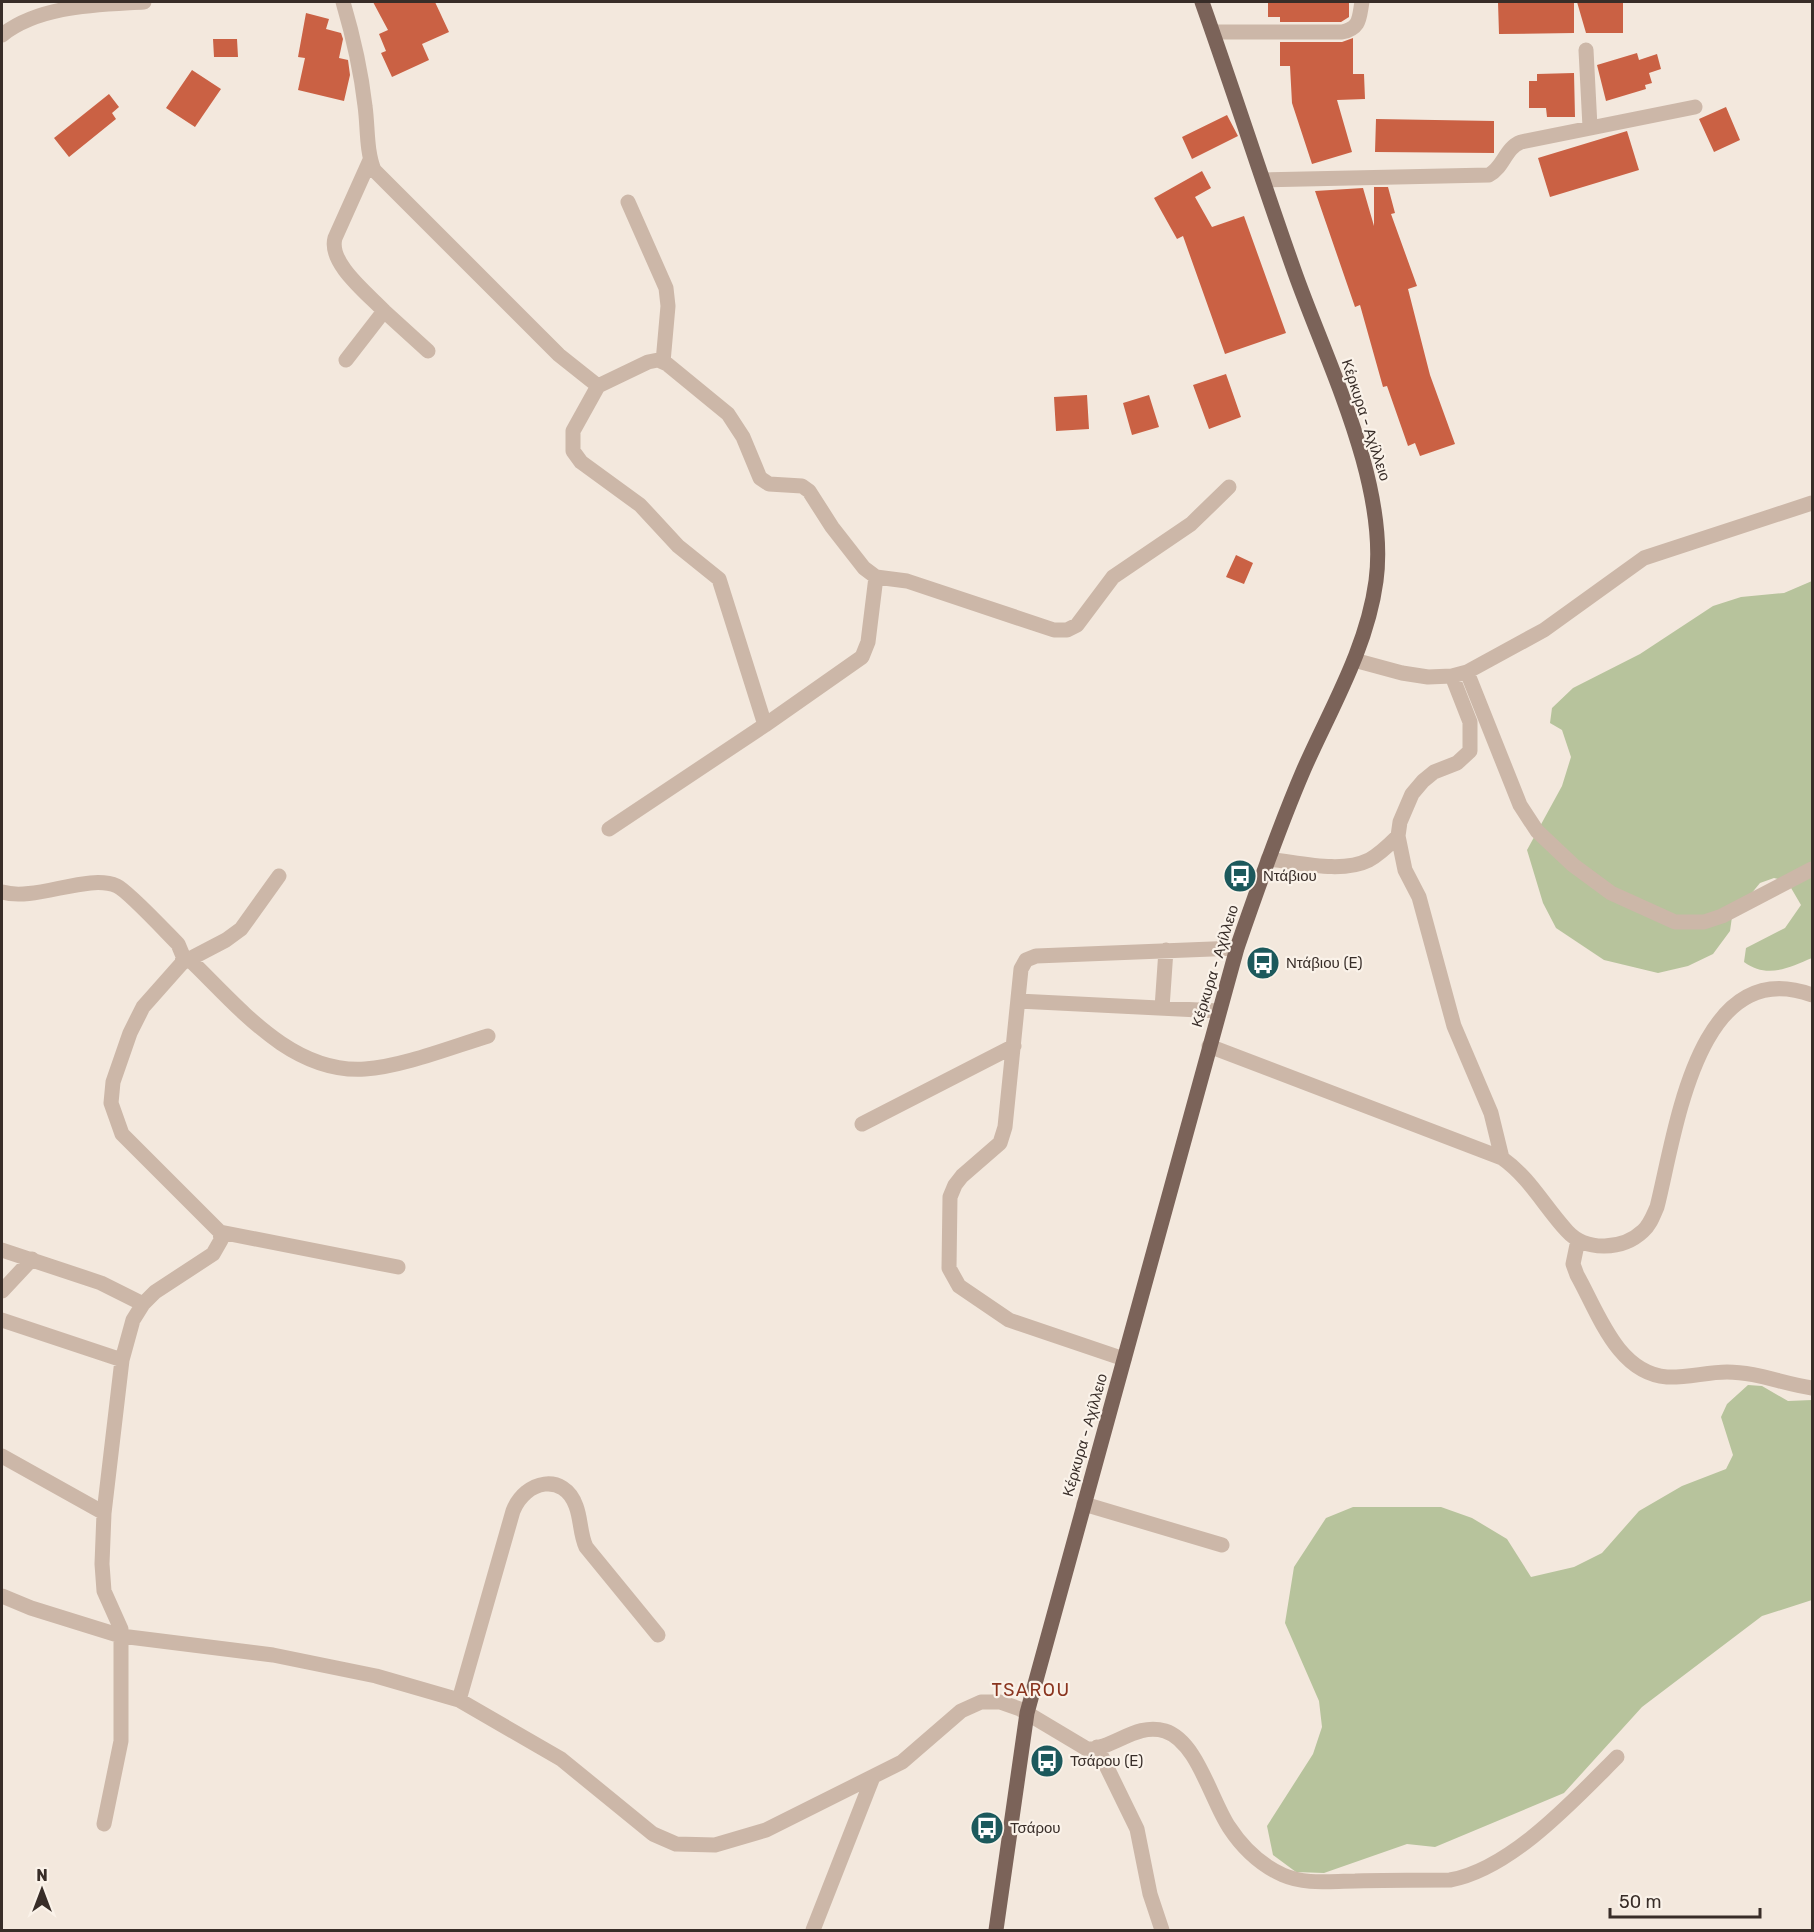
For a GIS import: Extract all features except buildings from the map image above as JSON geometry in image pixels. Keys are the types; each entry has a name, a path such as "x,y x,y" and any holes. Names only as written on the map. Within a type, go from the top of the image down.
{"main road":[{"name":"Κέρκυρα - Αχίλλειο","path":"996,1930 1027,1713 1209,1046 1237,948 1268,859 1304,771 1354,660 1370,610 1376,580 1378,549 1371,493 1356,439 1202,2"}],"street":[{"path":"2,34 17,23 55,11 134,2"},
{"path":"343,2 354,38 365,106 370,160 374,170 550,346 598,386"},
{"path":"1213,32 1342,32 1355,27 1359,22 1362,2"},
{"path":"1586,50 1590,127"},
{"path":"1263,180 1489,175 1497,170 1511,147 1517,143 1695,107"},
{"path":"370,160 335,238 334,249 340,264 384,311 428,351"},
{"path":"628,202 666,288 663,362"},
{"path":"346,360 384,311"},
{"path":"765,725 720,579 678,546 640,505 581,462 573,451 573,431 598,386 648,362 663,362 728,414 743,437 758,474 764,482 774,485 802,486 809,490 832,527 864,568 876,577 907,581 1054,630 1067,630 1082,621 1113,577 1191,524 1229,487"},
{"path":"1354,660 1402,673 1452,676 1467,672 1544,630 1644,558 1812,503"},
{"path":"609,829 862,657 868,642 876,577"},
{"path":"1467,672 1526,814 1537,831 1573,865 1611,893 1675,922 1698,923 1722,916 1812,869"},
{"path":"1452,676 1470,722 1470,751 1457,763 1434,772 1423,781 1412,794 1400,822 1398,836 1406,870 1419,897 1454,1026 1491,1113 1502,1158"},
{"path":"1268,859 1323,865 1360,864 1378,855 1398,836"},
{"path":"279,876 241,929 226,940 186,961 143,1007 130,1033 113,1082 111,1103 122,1134 220,1232 398,1267"},
{"path":"2,892 21,894 98,884 118,886 178,944 186,961 256,1022 302,1058 329,1067 367,1069 488,1036"},
{"path":"1124,1359 1009,1320 959,1286 953,1279 949,1268 950,1197 962,1176 1000,1143 1009,1104 1021,969 1030,957 1237,948"},
{"path":"1162,1008 1166,950"},
{"path":"1209,1046 1502,1158 1519,1170 1568,1232 1578,1240 1605,1247 1632,1239 1649,1224 1657,1207 1685,1095 1697,1062 1719,1019 1745,996 1760,990 1780,987 1812,995"},
{"path":"1018,1001 1219,1011"},
{"path":"862,1124 1014,1046"},
{"path":"104,1824 121,1749 121,1636 118,1621 103,1586 104,1513 122,1360 133,1320 143,1304 155,1292 213,1254 221,1240 220,1232"},
{"path":"1578,1240 1573,1264 1577,1275 1618,1347 1639,1369 1651,1375 1669,1377 1726,1372 1751,1374 1812,1389"},
{"path":"2,1250 101,1282 143,1304"},
{"path":"2,1291 32,1260"},
{"path":"2,1320 122,1360"},
{"path":"2,1456 104,1513"},
{"path":"459,1700 513,1511 518,1498 528,1488 553,1485 564,1490 572,1498 577,1507 580,1532 586,1547 658,1635"},
{"path":"1084,1504 1222,1545"},
{"path":"2,1596 31,1608 121,1636 273,1656 376,1676 459,1700 561,1759 653,1834 676,1844 715,1845 754,1834 908,1758 957,1714 973,1705 1000,1702 1027,1713 1081,1747 1097,1747 1145,1729 1156,1729 1177,1737 1192,1754 1228,1827 1242,1844 1260,1862 1282,1875 1315,1882 1450,1880 1468,1876 1549,1825 1617,1757"},
{"path":"1097,1747 1137,1829 1150,1894 1162,1930"},
{"path":"813,1930 873,1777"}],"green space":[{"path":"1812,581 1812,958 1786,968 1769,971 1744,962 1746,948 1785,928 1801,905 1787,881 1774,878 1760,883 1732,917 1730,931 1713,954 1688,966 1658,973 1604,960 1556,928 1543,903 1527,850 1562,786 1571,757 1562,730 1550,723 1552,708 1573,688 1640,654 1713,606 1741,597 1784,593"},
{"path":"1748,1385 1762,1386 1788,1401 1812,1400 1812,1600 1762,1616 1642,1707 1564,1793 1435,1847 1407,1844 1324,1873 1296,1872 1273,1855 1267,1826 1313,1754 1322,1727 1319,1701 1285,1623 1294,1567 1326,1518 1353,1507 1441,1507 1472,1518 1507,1539 1531,1577 1574,1567 1602,1553 1639,1511 1682,1486 1726,1469 1733,1455 1721,1417 1727,1404"}],"place":[{"name":"Ντάβιου","path":"1240,876"},
{"name":"Ντάβιου (E)","path":"1263,963"},
{"name":"Τσάρου (E)","path":"1047,1761"},
{"name":"Τσάρου","path":"987,1828"}],"district":[{"name":"TSAROU","path":"1031,1690"}]}
